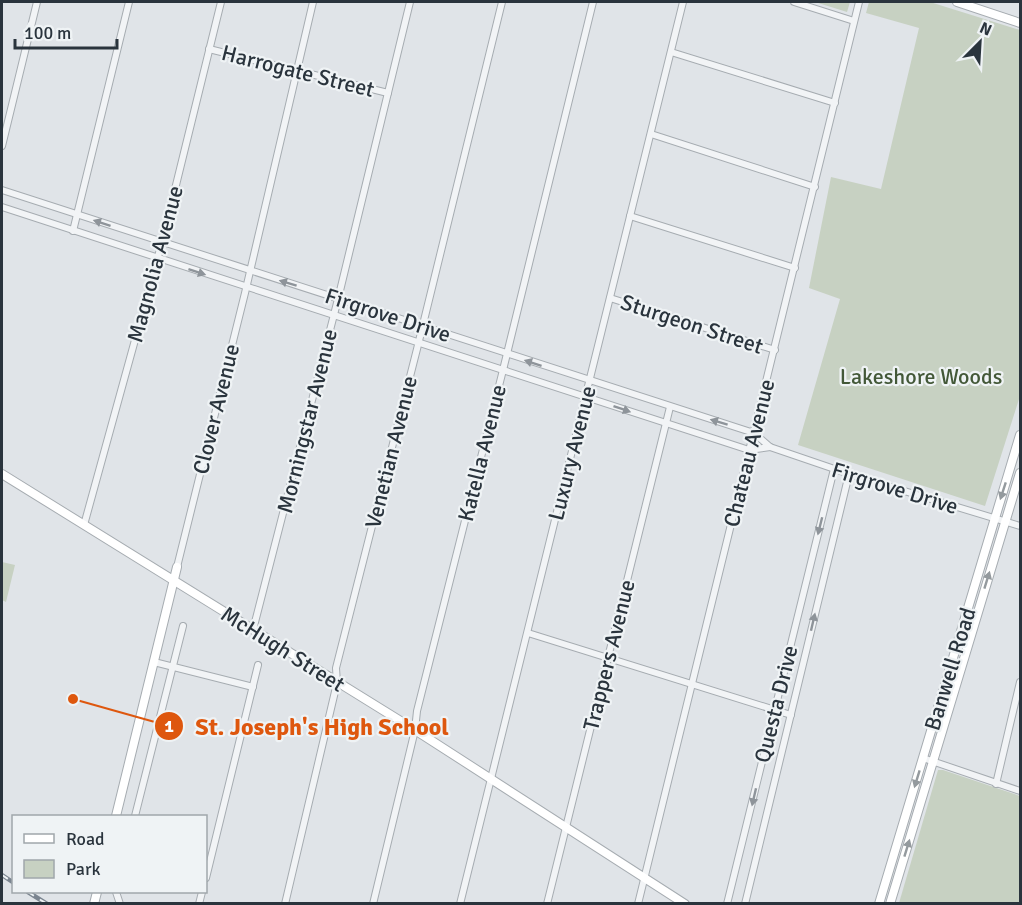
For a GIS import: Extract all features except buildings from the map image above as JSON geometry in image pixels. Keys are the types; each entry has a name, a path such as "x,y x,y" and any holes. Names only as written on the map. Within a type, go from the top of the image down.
{"main road":[{"path":"958,2 1020,23"},
{"name":"Banwell Road","path":"879,903 994,519 1020,441"},
{"name":"Banwell Road","path":"890,903 1020,473"},
{"name":"McHugh Street","path":"2,474 415,730 685,903"},
{"name":"Clover Avenue","path":"116,815 177,567"}],"street":[{"path":"2,146 37,2"},
{"path":"73,231 129,2"},
{"name":"Magnolia Avenue","path":"84,525 162,242 220,2"},
{"name":"Clover Avenue","path":"177,567 314,2"},
{"name":"Morningstar Avenue","path":"253,630 338,299 410,2"},
{"name":"Venetian Avenue","path":"285,903 337,683 336,668 419,343 502,2"},
{"name":"Katella Avenue","path":"372,903 415,730 417,711 507,354 592,2"},
{"name":"Luxury Avenue","path":"460,903 684,2"},
{"path":"794,2 854,21"},
{"name":"Chateau Avenue","path":"638,903 859,2"},
{"name":"Harrogate Street","path":"209,49 388,93"},
{"path":"671,52 835,103"},
{"path":"651,134 815,187"},
{"name":"Firgrove Drive","path":"2,190 754,433 770,447 849,474 1020,526"},
{"name":"Firgrove Drive","path":"2,207 156,259 749,450 770,447"},
{"path":"630,216 795,268"},
{"name":"Sturgeon Street","path":"610,298 774,350"},
{"name":"Trappers Avenue","path":"547,903 670,407"},
{"name":"Questa Drive","path":"727,903 834,469"},
{"name":"Questa Drive","path":"745,903 849,474"},
{"path":"804,590 820,595"},
{"path":"135,815 183,626"},
{"path":"528,633 791,715"},
{"path":"154,662 253,687"},
{"path":"207,875 258,665"},
{"path":"996,784 1020,682"},
{"path":"923,759 1020,792"},
{"path":"749,818 764,822"}],"green space":[{"path":"815,2 850,2 847,12"},
{"name":"Lakeshore Woods","path":"869,2 930,2 1020,30 1020,396 985,506 798,445 840,299 809,288 831,177 881,189 919,28 866,13"},
{"path":"2,562 15,565 6,602 2,600"},
{"path":"938,770 1020,796 1020,903 899,903"}],"railway":[{"path":"2,875 12,882"},
{"path":"30,893 47,904"}],"place":[{"name":"St. Joseph's High School","path":"73,699"}]}
